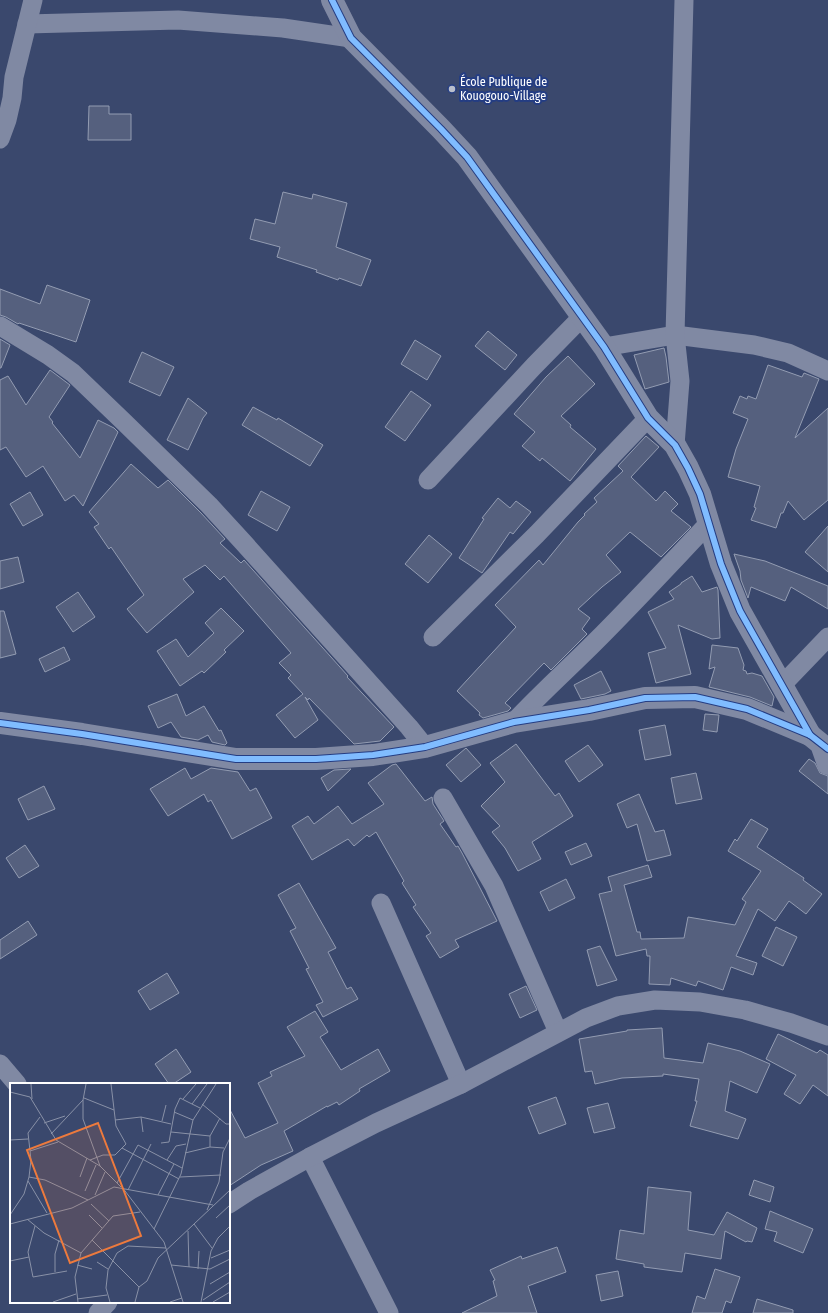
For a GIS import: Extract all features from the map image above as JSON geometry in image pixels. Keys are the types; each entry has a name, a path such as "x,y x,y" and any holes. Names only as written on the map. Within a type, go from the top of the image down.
{"street":[{"path":"0,139 7,120 12,98 14,77 33,0"},
{"path":"332,0 351,38 442,129 467,157 604,347 648,418 675,444 700,494 721,564 740,611 766,659 819,743 828,764"},
{"path":"675,444 680,381 675,335 684,0"},
{"path":"27,24 178,20 282,28 351,38"},
{"path":"428,480 534,366 582,317"},
{"path":"0,326 48,355 73,373 209,506 238,536 425,746"},
{"path":"604,347 675,335 754,346 788,353 828,371"},
{"path":"433,637 537,534 648,418"},
{"path":"514,722 641,596 709,522"},
{"path":"782,685 828,637"},
{"path":"0,724 82,734 236,759 316,759 373,756 425,746 514,722 589,710 646,698 695,696 747,708 819,743"},
{"path":"443,798 494,886 558,1032"},
{"path":"381,903 461,1084"},
{"path":"230,1203 310,1157 376,1123 461,1084 586,1018 618,1006 655,1000 700,1002 745,1010 791,1023 828,1036"},
{"path":"0,1064 15,1083"},
{"path":"310,1157 389,1313"},
{"path":"98,1313 107,1303"}],"building":[{"path":"89,106 109,106 109,114 131,114 131,140 88,140"},
{"path":"283,192 312,199 313,194 347,203 336,247 371,260 361,286 339,278 338,280 316,272 317,270 277,257 280,247 250,239 255,219 275,224"},
{"path":"47,285 90,300 76,342 19,323 18,324 0,315 0,289 40,304"},
{"path":"488,331 517,355 505,370 475,346"},
{"path":"0,339 10,345 1,368 0,368"},
{"path":"415,340 441,356 427,380 401,364"},
{"path":"664,348 669,382 645,389 634,355"},
{"path":"142,352 174,367 160,396 129,382"},
{"path":"568,356 595,384 561,416 571,425 570,427 596,449 570,481 542,458 540,461 522,446 535,432 514,414 546,377"},
{"path":"768,365 802,377 804,373 819,379 795,438 828,408 828,500 804,520 788,501 783,513 781,513 776,528 751,520 756,508 754,507 760,486 728,477 736,449 748,419 733,413 740,396 747,399 748,396 756,399"},
{"path":"50,370 70,385 49,417 53,422 52,423 80,458 98,420 114,428 118,432 83,506 74,495 65,501 43,466 26,477 6,447 0,450 0,380 8,376 26,405"},
{"path":"411,391 431,405 405,441 385,427"},
{"path":"188,398 207,413 203,418 188,450 167,440"},
{"path":"253,407 277,420 278,418 323,445 310,466 242,425"},
{"path":"646,436 659,447 631,477 656,501 665,491 678,504 671,511 691,527 661,557 630,532 606,555 621,572 578,609 590,618 582,629 587,634 551,670 544,663 505,703 511,708 508,711 483,718 479,715 480,713 457,691 516,627 495,605 539,560 543,565 585,515 584,514 597,502 594,498 623,471 618,466"},
{"path":"131,464 158,488 168,480 225,539 220,543 241,563 244,560 348,676 347,677 394,727 380,741 354,744 309,698 308,700 305,697 318,720 295,738 276,715 303,694 288,678 291,675 279,663 291,653 224,576 220,580 205,565 183,579 194,592 147,633 127,609 144,595 111,547 109,549 94,527 99,524 89,512"},
{"path":"261,491 290,507 277,531 248,515"},
{"path":"30,492 43,515 23,526 10,504"},
{"path":"498,498 510,508 516,501 531,512 513,534 510,532 482,573 459,558 484,519 482,518"},
{"path":"828,526 828,572 805,552"},
{"path":"429,535 452,554 428,583 405,564"},
{"path":"734,554 765,561 828,586 828,609 791,587 785,601 751,587 748,598 741,580 740,571"},
{"path":"18,557 24,582 0,589 0,561"},
{"path":"692,576 702,592 717,587 720,638 712,639 678,625 691,674 656,683 648,653 666,648 648,612 674,599 669,592"},
{"path":"78,592 95,617 73,632 56,607"},
{"path":"221,608 244,631 224,650 226,652 204,673 202,671 180,686 157,651 176,639 188,657 214,633 205,623"},
{"path":"0,611 4,611 16,654 0,658"},
{"path":"712,645 738,648 744,665 743,670 746,671 747,674 752,673 762,676 774,697 772,706 750,697 709,687 715,667 709,669"},
{"path":"64,647 70,660 45,672 39,659"},
{"path":"601,671 611,691 605,694 581,699 574,685"},
{"path":"177,694 186,716 204,706 219,731 221,730 227,743 225,745 212,742 208,735 198,740 181,737 171,722 158,728 148,706"},
{"path":"705,714 719,715 717,732 703,730"},
{"path":"665,725 671,755 645,760 639,730"},
{"path":"516,744 555,796 559,793 573,816 532,842 541,859 518,871 505,848 492,832 500,826 481,806 505,782 490,763"},
{"path":"588,745 603,765 579,782 565,761"},
{"path":"466,748 481,765 461,782 446,765"},
{"path":"809,759 815,763 820,773 828,776 828,794 799,771"},
{"path":"396,764 425,801 432,797 433,804 444,821 440,824 456,847 458,846 497,921 455,940 459,947 440,958 426,936 431,933 413,907 416,905 402,883 404,881 376,832 369,837 367,835 354,846 348,839 312,860 292,826 308,816 314,824 338,806 352,824 384,804 368,783 392,765"},
{"path":"185,768 191,779 211,768 238,772 250,791 256,788 272,818 232,839 211,800 208,802 204,794 168,816 150,789"},
{"path":"351,769 328,791 321,778 334,770"},
{"path":"696,773 702,799 676,804 671,778"},
{"path":"44,786 55,809 28,820 18,799"},
{"path":"639,794 655,832 664,830 671,855 647,861 637,824 627,828 617,804"},
{"path":"751,819 768,829 757,847 804,878 803,880 822,894 806,914 789,901 775,921 758,909 736,956 757,963 753,975 731,967 723,990 698,981 696,986 671,978 670,985 649,984 650,956 647,956 646,949 616,956 599,894 612,891 608,877 648,865 652,877 624,885 637,932 640,932 641,939 684,938 688,917 735,925 746,902 742,899 761,871 728,851 735,839 737,841"},
{"path":"586,843 592,856 571,865 565,852"},
{"path":"25,845 39,866 19,878 6,858"},
{"path":"566,879 575,898 549,911 540,892"},
{"path":"299,883 336,948 328,952 347,989 351,987 358,999 323,1017 316,1005 323,1002 306,969 309,968 290,931 296,928 278,895"},
{"path":"28,921 37,935 0,959 0,940"},
{"path":"776,927 797,937 783,966 762,956"},
{"path":"600,946 617,980 597,986 587,950"},
{"path":"167,973 179,993 150,1010 138,991"},
{"path":"526,986 537,1010 520,1018 509,994"},
{"path":"315,1011 328,1032 320,1037 341,1070 378,1049 390,1071 359,1089 360,1091 339,1105 337,1102 327,1106 284,1131 293,1151 261,1165 230,1185 230,1110 245,1138 278,1123 258,1083 272,1076 270,1072 305,1056 287,1027"},
{"path":"662,1028 664,1058 703,1063 708,1043 740,1051 770,1064 757,1093 730,1081 725,1111 746,1119 738,1139 690,1126 697,1101 695,1101 699,1079 663,1074 663,1076 622,1078 595,1084 592,1071 585,1072 579,1039 627,1030"},
{"path":"778,1034 817,1053 820,1050 828,1055 828,1096 813,1085 800,1104 784,1094 796,1075 766,1059"},
{"path":"176,1049 191,1072 174,1083 168,1083 155,1064"},
{"path":"556,1097 566,1124 539,1134 528,1107"},
{"path":"608,1103 615,1128 594,1133 587,1108"},
{"path":"754,1180 774,1187 770,1202 749,1195"},
{"path":"648,1187 691,1192 688,1230 714,1235 727,1212 757,1228 752,1242 746,1242 725,1231 721,1259 685,1253 682,1272 644,1267 644,1264 616,1259 620,1230 644,1234"},
{"path":"770,1211 813,1229 803,1253 774,1241 777,1232 765,1229"},
{"path":"557,1247 566,1272 528,1286 537,1313 462,1313 497,1296 493,1281 495,1280 490,1270 521,1256 522,1259"},
{"path":"715,1269 740,1277 731,1303 726,1301 722,1313 692,1313 697,1296 705,1299"},
{"path":"618,1271 623,1296 601,1301 596,1275"},
{"path":"757,1299 793,1310 793,1313 753,1313"}],"cycle path":[{"path":"332,0 351,38 467,157 604,347 648,418 675,445 700,494 721,564 740,611 810,735"},
{"path":"0,723 82,734 236,759 316,759 373,755 425,747 514,722 589,710 645,698 695,697 747,709 810,735 828,749"}],"place":[{"name":"École Publique de Kouogouo-Village","path":"452,89"}]}
